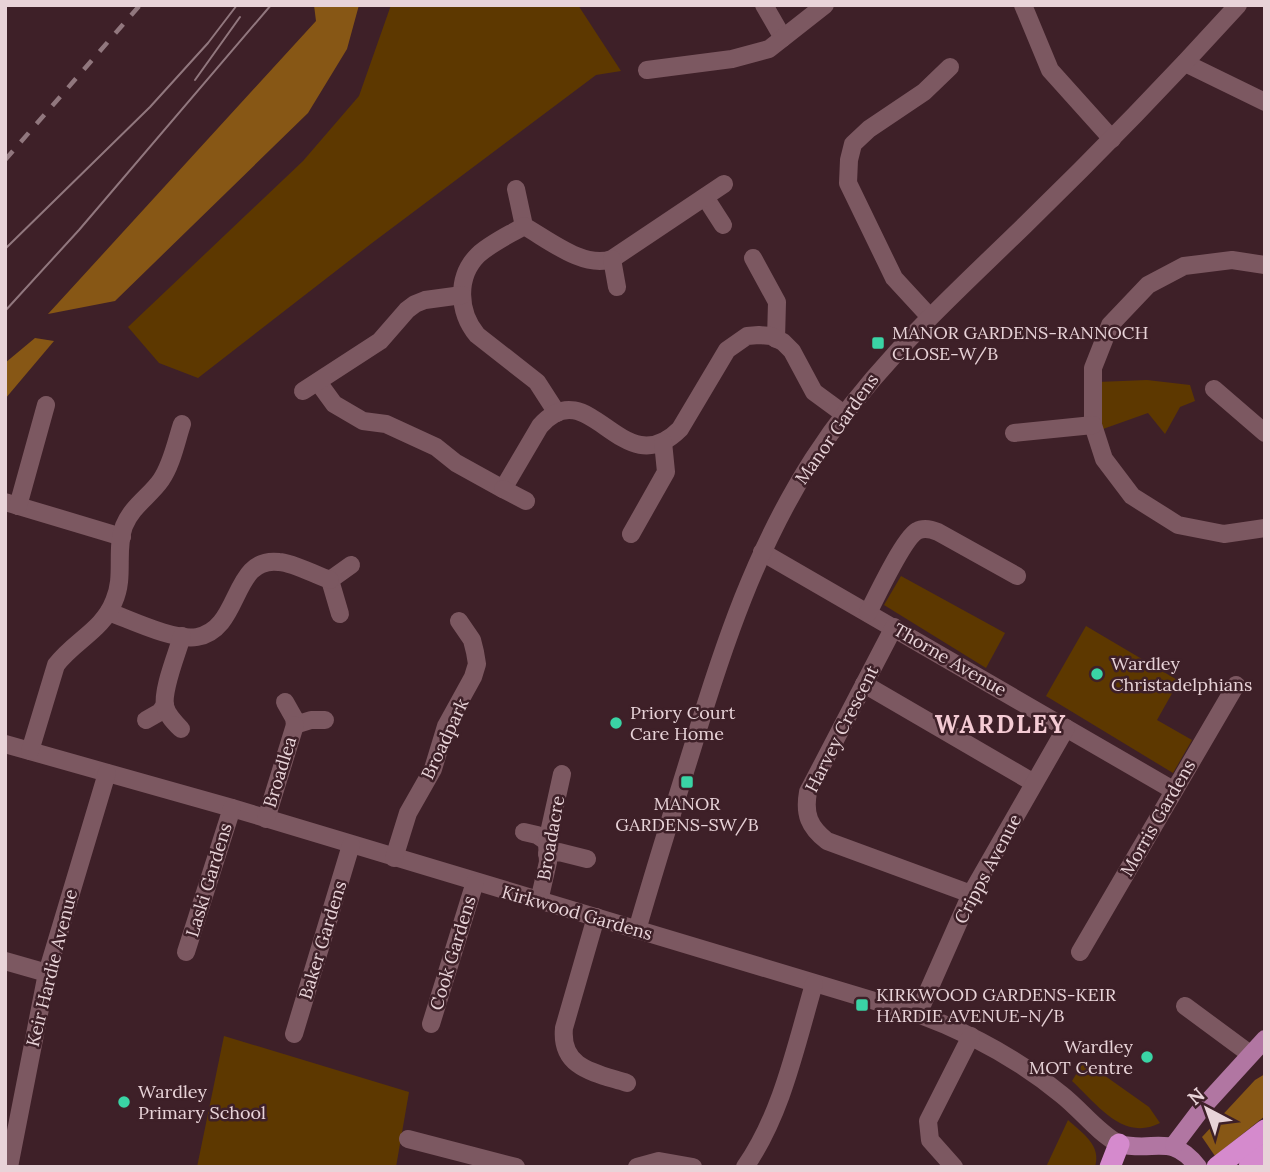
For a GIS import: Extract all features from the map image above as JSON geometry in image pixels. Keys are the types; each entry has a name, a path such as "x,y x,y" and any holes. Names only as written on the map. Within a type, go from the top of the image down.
{"highway":[{"path":"1217,1167 1265,1130"},
{"path":"1110,1167 1119,1144"},
{"path":"1249,1167 1265,1155"}],"main road":[{"path":"1174,1145 1202,1108 1265,1039"},
{"path":"1119,1144 1138,1147 1174,1145 1194,1162"}],"street":[{"path":"764,5 783,38"},
{"path":"648,70 732,59 769,48 825,5"},
{"path":"1023,5 1050,70 1112,139"},
{"name":"Manor Gardens","path":"637,930 717,667 744,591 799,482 844,414 884,363 1112,139 1238,5"},
{"path":"1185,63 1265,102"},
{"path":"929,316 894,278 848,183 849,160 853,144 869,129 923,92 950,67"},
{"path":"516,189 524,226 584,260 603,262 612,259 724,184"},
{"path":"705,197 723,225"},
{"path":"524,226 479,254 466,273 463,307 470,326 477,335 537,382 557,413"},
{"path":"753,258 777,302 776,339"},
{"path":"612,259 617,287"},
{"path":"1265,265 1232,260 1184,267 1147,285 1110,325 1093,368 1093,425 1104,458 1132,496 1178,525 1224,534 1265,528"},
{"path":"462,295 415,304 380,341 311,387 363,421 386,424 436,447 456,463 526,501"},
{"path":"503,489 540,426 557,413 573,409 583,412 624,439 641,446 663,443 680,429 727,350 747,336 759,335 776,339 792,351 814,392 844,414"},
{"path":"1214,390 1265,433"},
{"path":"46,405 12,504 122,537"},
{"path":"30,751 56,665 99,626 109,612 118,589 122,537 132,512 161,480 182,424"},
{"path":"1014,433 1093,425"},
{"path":"631,534 666,472 663,443"},
{"path":"868,612 908,539 920,529 930,528 1017,576"},
{"name":"Thorne Avenue","path":"762,552 1173,790"},
{"path":"109,612 182,636 196,637 220,626 244,580 261,564 278,561 330,580"},
{"path":"330,580 351,565"},
{"path":"330,580 340,614"},
{"name":"Broadpark","path":"394,858 408,813 433,769 446,726 473,677 477,664 472,640 459,621"},
{"name":"Harvey Crescent","path":"894,627 808,792 806,804 810,825 827,841 971,894"},
{"path":"181,729 169,715 165,705 182,636"},
{"path":"864,684 1034,783"},
{"name":"Morris Gardens","path":"1080,953 1236,685"},
{"path":"285,702 295,725 311,720 325,720"},
{"path":"146,720 160,712 165,705"},
{"name":"Broadlea","path":"266,819 295,725"},
{"name":"Cripps Avenue","path":"918,1014 971,894 1066,728"},
{"name":"Kirkwood Gardens","path":"5,744 232,808 918,1014 1000,1051 1040,1077 1119,1144"},
{"name":"Keir Hardie Avenue","path":"9,1167 47,974 107,773"},
{"name":"Broadacre","path":"538,901 548,862 547,848 562,774"},
{"name":"Laski Gardens","path":"186,952 232,808"},
{"path":"524,832 537,835 547,848 587,859"},
{"name":"Baker Gardens","path":"294,1034 351,845"},
{"name":"Cook Gardens","path":"431,1024 475,883"},
{"path":"596,917 564,1028 564,1044 581,1067 627,1083"},
{"path":"5,961 47,974"},
{"path":"746,1167 766,1131 779,1097 814,984"},
{"path":"1185,1006 1250,1054"},
{"path":"954,1167 930,1140 928,1121 971,1036"},
{"path":"408,1139 446,1158 516,1167"},
{"path":"637,1167 659,1161 694,1167"}],"shaded area":[{"path":"314,5 359,5 347,49 308,113 115,301 48,314 316,21"},
{"path":"391,5 578,5 621,71 596,75 198,378 159,363 128,327 303,161 359,96"},
{"path":"35,338 54,341 5,399 5,363"},
{"path":"1147,380 1190,385 1195,401 1180,407 1165,434 1148,413 1103,429 1098,408 1097,382"},
{"path":"901,576 1005,633 986,668 884,605"},
{"path":"1086,626 1179,681 1157,720 1192,740 1173,773 1046,696"},
{"path":"224,1036 409,1092 396,1167 197,1167"},
{"path":"1084,1061 1149,1107 1160,1123 1147,1128 1134,1128 1112,1118 1072,1081"},
{"path":"1265,1074 1265,1116 1215,1156 1202,1137 1255,1080"},
{"path":"1068,1120 1093,1146 1096,1152 1095,1167 1046,1167"}],"tram line":[{"path":"5,249 150,107 208,43 237,5"},
{"path":"5,311 79,230 271,5"},
{"path":"195,80 240,17"}],"railway":[{"path":"5,160 140,5"}],"place":[{"name":"MANOR GARDENS-RANNOCH CLOSE-W/B","path":"878,343"},
{"name":"Wardley Christadelphians","path":"1097,674"},
{"name":"Priory Court Care Home","path":"616,723"},
{"name":"MANOR GARDENS-SW/B","path":"687,782"},
{"name":"KIRKWOOD GARDENS-KEIR HARDIE AVENUE-N/B","path":"862,1005"},
{"name":"Wardley MOT Centre","path":"1147,1057"},
{"name":"Wardley Primary School","path":"124,1102"}],"district":[{"name":"WARDLEY","path":"1001,725"}]}
